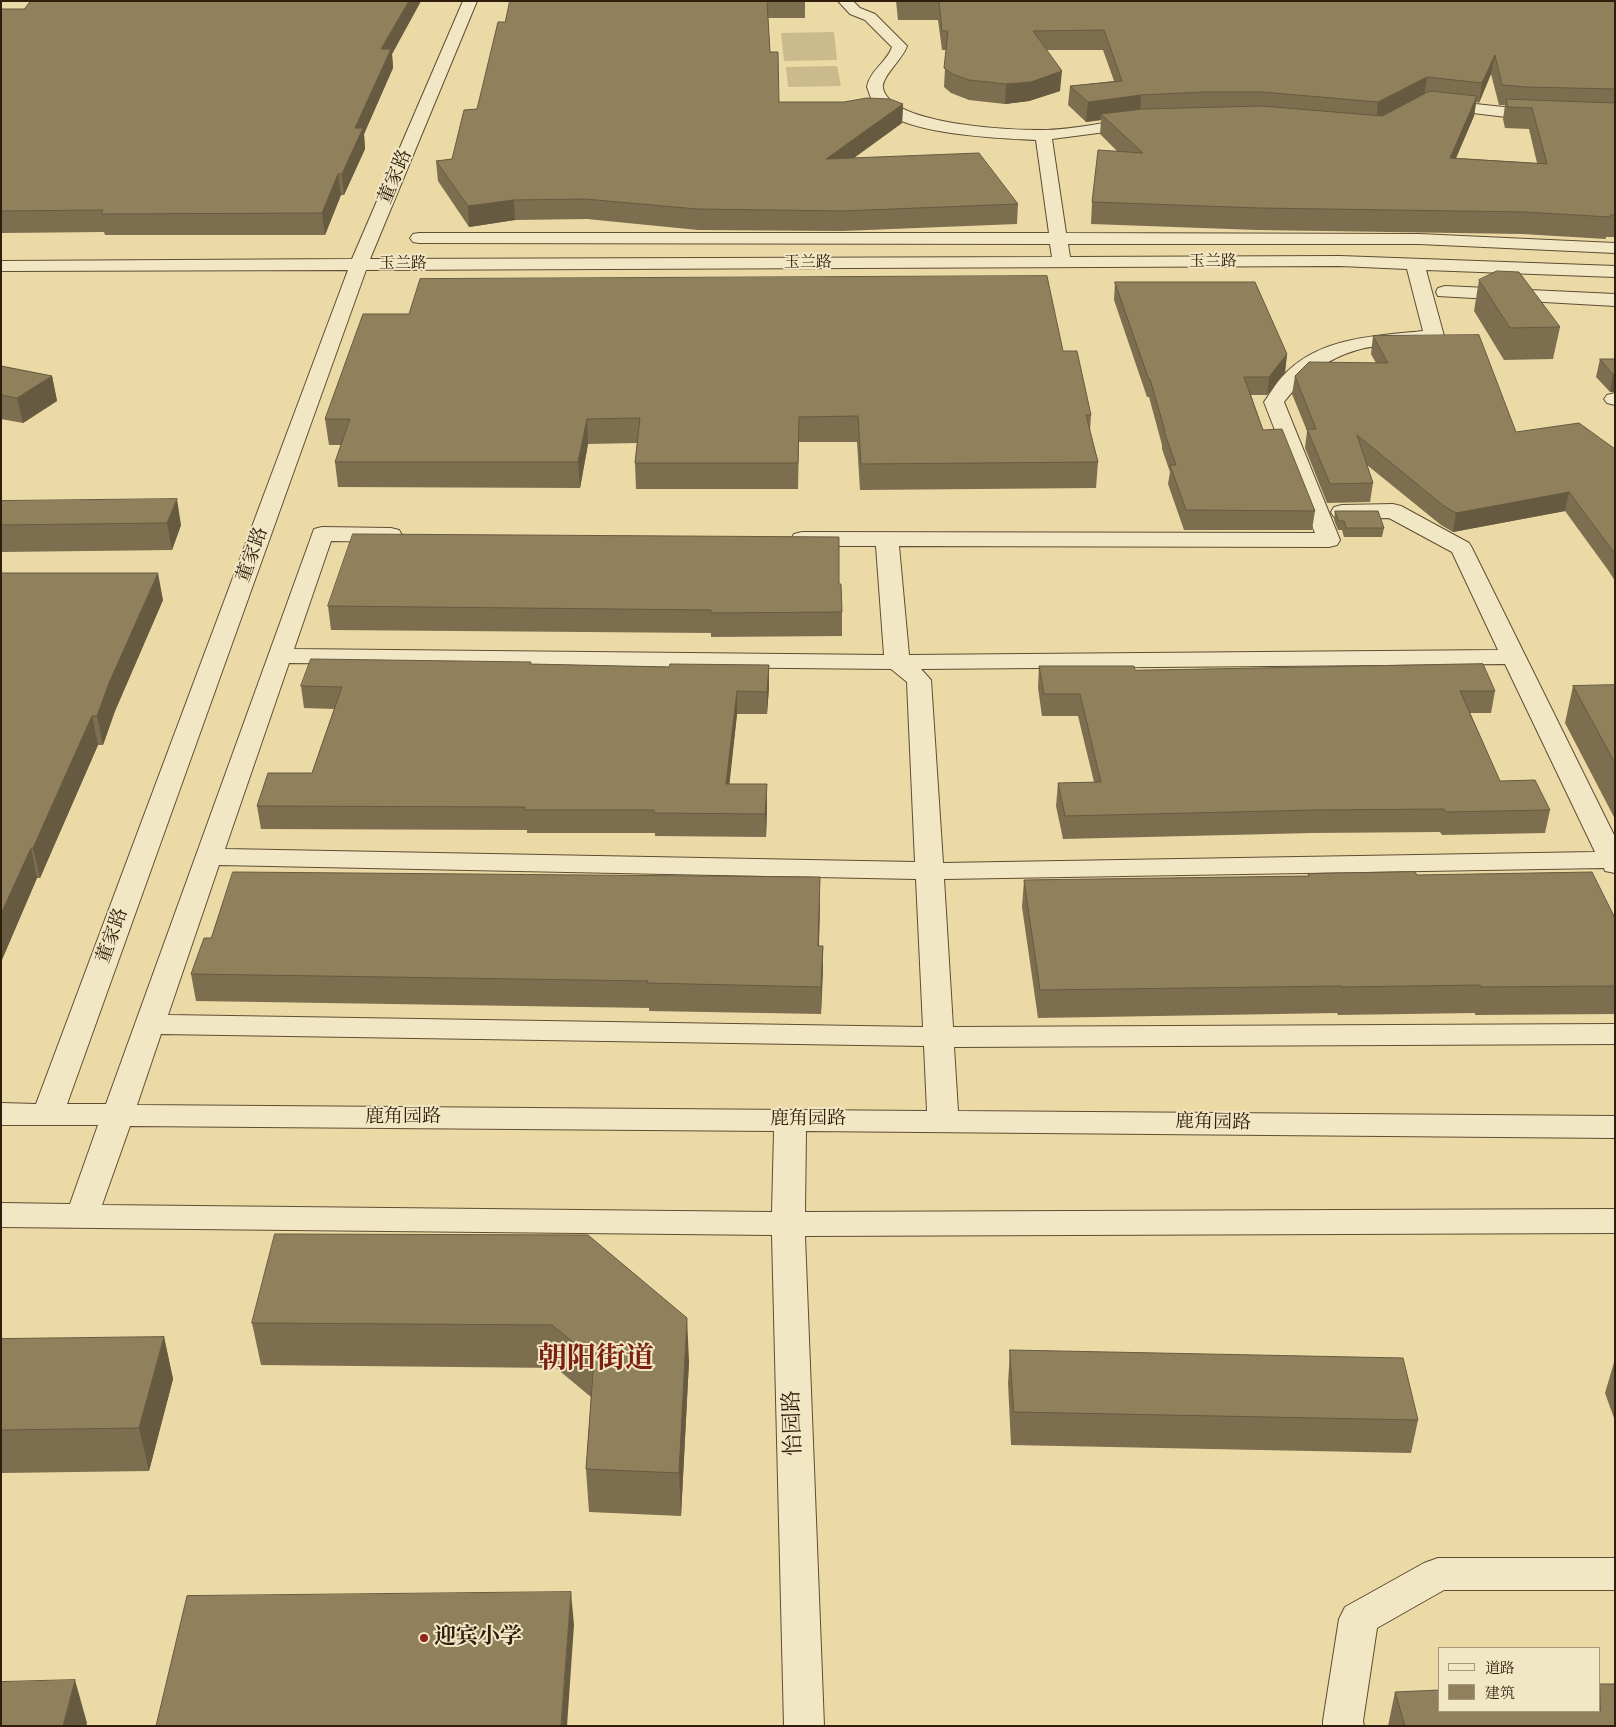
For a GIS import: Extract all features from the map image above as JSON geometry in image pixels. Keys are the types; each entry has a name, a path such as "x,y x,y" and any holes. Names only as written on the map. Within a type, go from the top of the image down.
{"street":[{"name":"董家路","path":"48,1114 359,264 470,1"},
{"path":"845,1 855,11 868,9 900,46 898,56 880,73 875,86 878,97 892,110 917,121 952,129 997,134 1043,135 1149,122"},
{"path":"1424,104 1523,114 1615,116"},
{"path":"1043,135 1062,262"},
{"path":"419,238 1419,239 1615,248"},
{"path":"646,263 649,238"},
{"path":"826,238 828,263"},
{"name":"玉兰路","path":"1,266 1340,261 1615,272"},
{"path":"778,539 1329,540 1274,402 1290,380 1312,362 1354,344 1434,336 1415,264"},
{"path":"1445,292 1615,300"},
{"path":"209,857 930,871 1613,863 1461,548 1393,512 1318,512"},
{"path":"82,1216 119,1116 322,534 412,535"},
{"path":"887,540 897,662 919,680 943,1121"},
{"path":"280,656 897,662 1514,657"},
{"path":"151,1024 939,1037 1615,1034"},
{"name":"鹿角园路","path":"1,1114 1615,1127"},
{"name":"怡园路","path":"790,1120 788,1224 804,1726"},
{"path":"1,1215 900,1225 1615,1221"},
{"path":"1344,1726 1343,1721 1359,1619 1438,1574 1615,1574"}],"shaded area":[{"path":"834,32 837,60 784,61 781,33"},
{"path":"837,66 841,86 788,87 786,67"}],"building":[{"path":"31,1 409,1 381,49 391,49 355,128 363,128 342,174 338,174 322,213 101,214 103,210 1,211 1,9 24,9"},
{"path":"510,1 767,1 770,52 778,52 779,102 844,102 867,98 890,99 903,104 826,159 979,153 1018,204 843,211 697,209 585,199 514,200 468,206 436,161 452,159 464,110 477,109 498,22 505,22"},
{"path":"939,1 1615,1 1615,89 1502,85 1495,55 1482,83 1427,77 1378,102 1262,92 1204,92 1141,95 1088,102 1070,86 1122,81 1104,30 1033,31 1062,71 1031,82 1006,84 969,80 952,74 944,68 948,31 942,31"},
{"path":"1430,91 1477,96 1450,158 1547,164 1532,108 1508,107 1506,99 1615,103 1615,215 1610,215 1610,217 1526,212 1259,208 1092,202 1098,150 1143,153 1101,114 1142,109 1262,106 1382,116"},
{"path":"1497,271 1519,272 1560,327 1510,328 1479,280"},
{"path":"1047,276 1063,351 1077,351 1091,415 1086,415 1098,462 861,464 858,416 799,417 798,463 635,463 640,418 587,419 578,462 335,462 350,419 325,419 363,314 409,314 420,279"},
{"path":"1115,282 1255,282 1287,354 1269,377 1244,377 1263,430 1282,429 1315,511 1186,510 1170,465 1176,465 1164,431 1150,379"},
{"path":"1479,335 1516,432 1579,423 1615,449 1615,554 1569,492 1456,513 1444,506 1357,435 1373,483 1330,484 1307,429 1316,429 1295,376 1309,362 1388,363 1373,336"},
{"path":"1600,359 1615,359 1615,374 1613,374"},
{"path":"1,366 52,376 17,398 1,395"},
{"path":"177,499 167,523 1,525 1,501"},
{"path":"1335,511 1378,511 1384,528 1346,528 1344,521 1339,521"},
{"path":"353,534 839,537 839,584 841,584 842,612 711,613 711,610 328,606"},
{"path":"1,573 158,573 109,683 97,716 92,716 33,848 31,848 1,914"},
{"path":"311,659 531,662 530,664 669,667 670,664 769,665 767,692 737,691 726,784 767,784 765,814 654,813 654,810 525,810 525,807 257,806 268,773 312,773 342,687 301,686"},
{"path":"1483,664 1495,691 1460,691 1500,781 1535,780 1550,810 1446,812 1444,809 1316,810 1065,816 1058,783 1101,782 1080,694 1044,694 1039,666 1134,666 1135,670"},
{"path":"1615,685 1615,763 1573,686"},
{"path":"233,872 820,877 818,946 823,946 821,987 647,983 648,981 191,974 204,938 211,938"},
{"path":"1415,872 1417,875 1592,872 1615,918 1615,986 1481,987 1480,985 1040,990 1024,880 1309,876 1308,874"},
{"path":"275,1234 588,1235 687,1318 679,1473 586,1469 594,1359 552,1325 252,1323"},
{"path":"164,1337 139,1428 1,1430 1,1339"},
{"path":"1010,1350 1403,1358 1418,1420 1014,1412"},
{"path":"571,1592 561,1726 156,1726 187,1596"},
{"path":"75,1680 63,1726 1,1726 1,1682"},
{"path":"1601,1684 1615,1684 1615,1726 1405,1726 1395,1692 1438,1690 1438,1712 1601,1712"}],"place":[{"name":"迎宾小学","path":"424,1638"}],"district":[{"name":"朝阳街道","path":"596,1360"}]}
